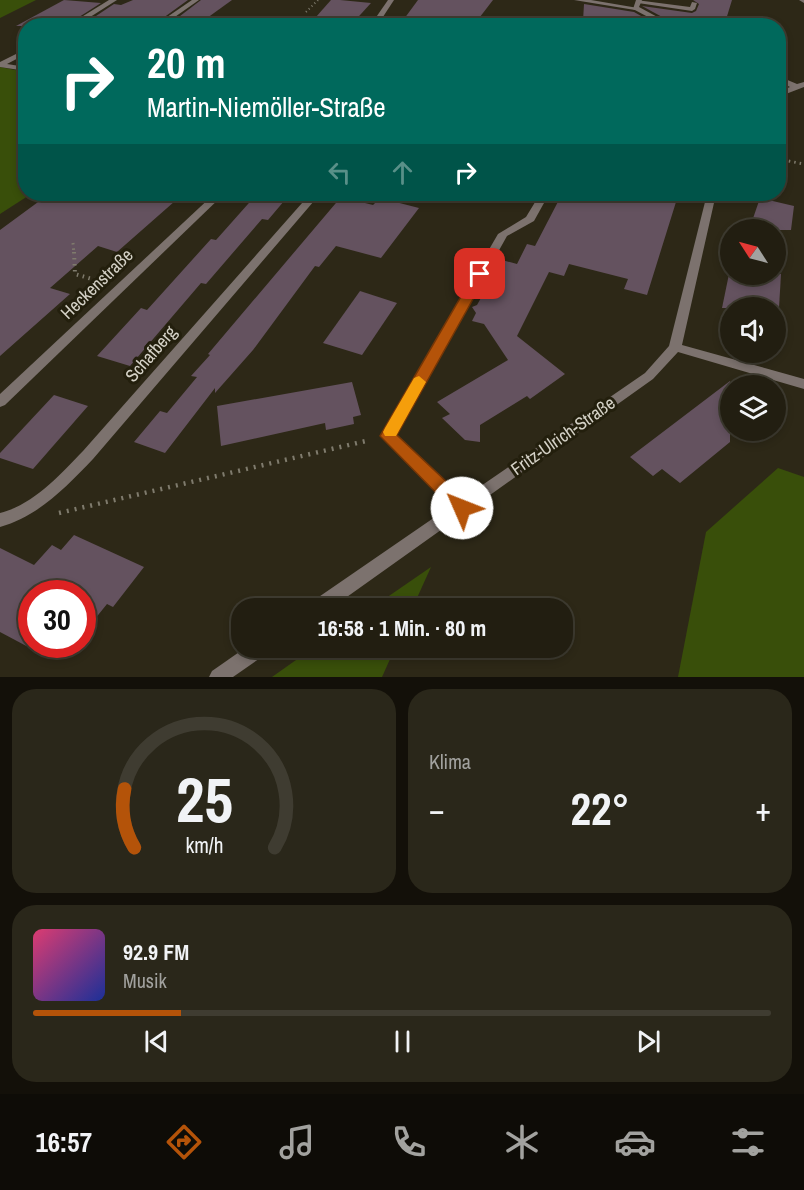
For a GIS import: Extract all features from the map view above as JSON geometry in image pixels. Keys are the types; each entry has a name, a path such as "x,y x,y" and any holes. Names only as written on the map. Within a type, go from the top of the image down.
{"street":[{"path":"84,18 114,0"},
{"path":"169,18 196,0"},
{"path":"379,18 391,0"},
{"path":"576,0 638,3 692,9 694,3"},
{"path":"638,3 660,18"},
{"path":"18,55 0,65 18,68"},
{"path":"786,92 800,86"},
{"name":"Heckenstraße","path":"0,402 212,201"},
{"name":"Schafberg","path":"0,520 10,519 54,489 88,455 309,201"},
{"path":"462,508 388,436 503,234 530,219 540,201"},
{"name":"Fritz-Ulrich-Straße","path":"332,598 649,376 675,347 709,201"},
{"path":"675,347 804,384"},
{"path":"218,677 246,658"}],"path":[{"path":"786,161 804,164"},
{"path":"73,243 75,274"},
{"path":"56,513 388,436"}],"green space":[{"path":"0,0 36,0 0,18"},
{"path":"0,67 18,71 18,201 20,201 0,214"},
{"path":"778,468 804,477 804,677 678,677 706,532"},
{"path":"431,567 417,598 386,598"},
{"path":"299,658 391,658 382,677 272,677"}],"building":[{"path":"64,0 101,3 78,18 31,18"},
{"path":"133,0 188,0 163,18 93,18 114,4 121,5"},
{"path":"201,0 232,0 207,18 177,18"},
{"path":"331,0 371,3 357,18 315,18"},
{"path":"418,0 493,0 479,18 405,18"},
{"path":"693,0 732,0 726,18 664,18 642,6 692,13 696,11 699,4"},
{"path":"584,4 634,12 645,18 583,18"},
{"path":"39,201 175,201 117,252 98,246 50,288 70,294 0,356 0,230"},
{"path":"251,201 284,201 268,220 262,219 206,284 201,283 130,366 97,356 141,308 147,310 211,239 216,240"},
{"path":"338,201 357,201 373,205 377,201 392,201 419,208 381,258 336,246 319,267 315,266 253,350 215,393 215,388 165,453 134,442 160,411 167,413 197,377 191,376 210,355 208,354"},
{"path":"558,201 676,202 647,295 624,289 628,279 569,264 564,276 549,272 517,336 565,374 530,399 527,396 480,425 480,442 465,440 442,418 450,414 437,402 508,360 484,324 472,321 476,313 472,307 477,305 502,260 517,264 527,244 535,246"},
{"path":"759,201 773,201 794,206 791,230 786,230 786,219 753,219"},
{"path":"727,285 780,285 780,297 724,297"},
{"path":"360,291 397,303 362,355 323,343"},
{"path":"352,382 361,415 353,417 354,424 326,430 325,423 221,446 217,406"},
{"path":"720,389 720,441 730,442 680,483 662,469 653,476 630,457"},
{"path":"54,395 88,406 33,469 0,458 0,453"},
{"path":"74,535 144,567 113,607 107,604 96,618 96,580 18,580 18,642 0,632 0,548 34,565 52,545 61,550"}],"slow traffic":[{"path":"390,432 419,382"}],"route":[{"path":"462,508 388,436 480,274"}]}
